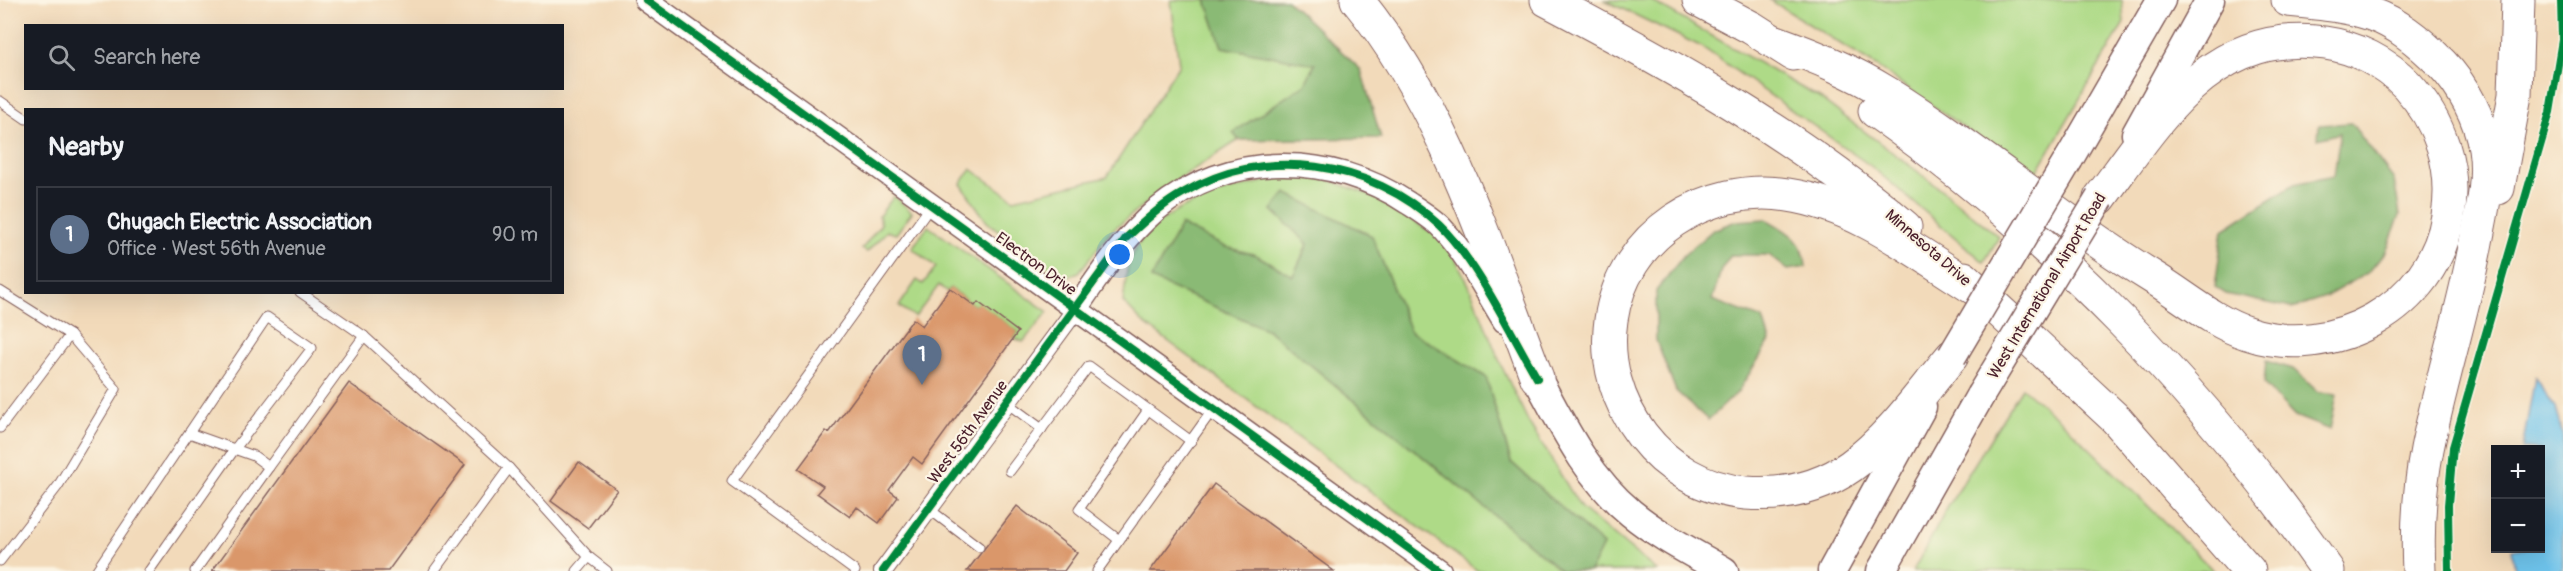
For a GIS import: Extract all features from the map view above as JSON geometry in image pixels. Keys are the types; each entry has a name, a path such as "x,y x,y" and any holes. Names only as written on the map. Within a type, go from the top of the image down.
{"highway":[{"path":"1357,0 1392,45 1422,97 1455,169 1537,378"},
{"name":"Minnesota Drive","path":"1547,0 1692,78 1767,124 1880,207 2041,347 2138,442 2249,571"},
{"path":"1699,0 1776,42 1902,130 1961,176 2089,288 2158,359 2236,447 2328,571"},
{"path":"2288,0 2343,5 2387,20 2429,51 2464,94 2476,120 2484,147 2487,175 2469,285"},
{"path":"2418,571 2417,530 2427,447 2469,285 2490,219 2509,137 2515,95 2518,0"},
{"path":"1776,42 1829,62 1886,92 2126,261 2232,327 2266,338 2287,342 2313,341 2339,336 2369,323 2403,298 2432,263 2440,243 2448,216 2449,171 2442,139 2433,118 2402,80 2359,52 2335,44 2283,40 2249,48 2190,86 2163,115 2100,198"},
{"path":"1952,356 1881,440 1851,466 1821,483 1790,492 1762,494 1733,492 1706,484 1679,471 1657,454 1637,430 1620,399 1612,373 1611,319 1619,290 1631,265 1666,225 1707,201 1761,192 1821,202 1849,214 1977,290"}],"main road":[{"path":"1832,571 1952,356 2161,0"},
{"name":"West International Airport Road","path":"1881,571 1980,396 2100,198 2210,0"},
{"path":"1537,378 1572,442 1614,497 1649,527 1724,571"}],"street":[{"name":"Electron Drive","path":"646,0 1214,408 1428,568"},
{"path":"1076,309 1126,238 1157,210 1184,192 1239,169 1303,164 1360,176 1389,190 1439,225 1471,264 1537,378"},
{"name":"West 56th Avenue","path":"883,571 1076,309"}],"lane":[{"path":"0,101 24,118"},
{"path":"855,571 732,481 931,206"},
{"path":"0,291 70,335 116,389 58,486 0,561"},
{"path":"303,294 364,336 509,468 589,557 607,571"},
{"path":"96,571 267,317 312,348 234,450 149,571"},
{"path":"0,428 70,335"},
{"path":"195,571 364,336"},
{"path":"1010,471 1089,366 1191,441"},
{"path":"1006,403 1042,429"},
{"path":"1097,571 1214,408"},
{"path":"1119,540 1079,509 1148,410"},
{"path":"189,433 254,456 269,467"},
{"path":"434,571 509,468"},
{"path":"929,509 979,547"},
{"path":"577,571 589,557"}],"green space":[{"path":"1171,0 1206,0 1222,47 1315,64 1305,84 1233,133 1239,140 1174,182 1111,231 1079,272 1063,278 987,222 961,184 971,169 1014,199 1107,177 1179,65"},
{"path":"1206,0 1287,0 1361,70 1381,138 1239,140 1233,133 1305,84 1315,64 1222,47"},
{"path":"1604,0 1650,0 1821,99 1937,186 1999,237 1984,262 1872,167 1702,47"},
{"path":"1770,0 2122,0 2124,23 2034,177 1876,66"},
{"path":"2351,123 2394,180 2400,215 2386,251 2369,272 2325,297 2292,308 2226,294 2215,287 2223,230 2294,184 2334,176 2340,133 2318,139 2319,125"},
{"path":"1284,177 1327,179 1372,196 1446,241 1468,283 1502,367 1529,423 1581,508 1657,571 1590,571 1603,545 1511,462 1486,377 1410,331 1372,236 1286,194 1272,210 1308,243 1293,276 1256,255 1225,247 1181,225 1151,279 1268,330 1562,571 1478,571 1141,321 1123,302 1130,258 1145,236 1160,222 1200,200 1243,186"},
{"path":"1286,193 1372,236 1410,331 1486,377 1511,462 1603,545 1590,571 1562,571 1268,330 1151,279 1181,225 1225,247 1256,255 1293,276 1308,244 1272,210"},
{"path":"894,196 912,212 896,234 887,231 867,252 862,249 881,224 879,216"},
{"path":"1766,219 1788,232 1798,243 1805,258 1806,267 1788,270 1769,255 1731,255 1721,270 1712,300 1763,319 1770,341 1737,393 1708,420 1676,391 1656,340 1656,291 1684,255 1713,230 1736,221"},
{"path":"928,226 1048,312 1023,342 1014,338 1018,332 978,303 975,306 950,288 947,292 939,285 915,317 899,306 917,280 923,284 936,267 912,248"},
{"path":"2266,361 2293,369 2318,392 2337,394 2330,430 2295,416 2264,384"},
{"path":"2022,388 2067,426 2214,571 1913,571 1949,505"}],"water":[{"path":"2535,377 2555,408 2563,437 2563,571 2515,571 2513,553 2545,553 2545,445 2523,445"}],"building":[{"path":"950,288 975,306 978,302 1018,332 922,464 913,457 889,490 898,497 879,523 857,507 850,517 817,493 823,486 798,469 826,431 829,433 913,319 922,326"},
{"path":"349,383 465,465 388,571 212,571"},
{"path":"579,462 617,490 588,528 551,501"},
{"path":"1214,484 1334,571 1150,571"},
{"path":"1017,506 1077,553 1064,571 967,571"}],"cycle path":[{"path":"646,0 1440,571"},
{"path":"2449,571 2448,505 2453,447 2550,112 2562,40 2561,0"},
{"path":"883,571 1126,238 1167,203 1214,178 1248,168 1282,165 1316,167 1349,174 1382,186 1412,203 1439,225 1467,258 1537,378"}],"place":[{"name":"Chugach Electric Association","path":"922,385"}]}
